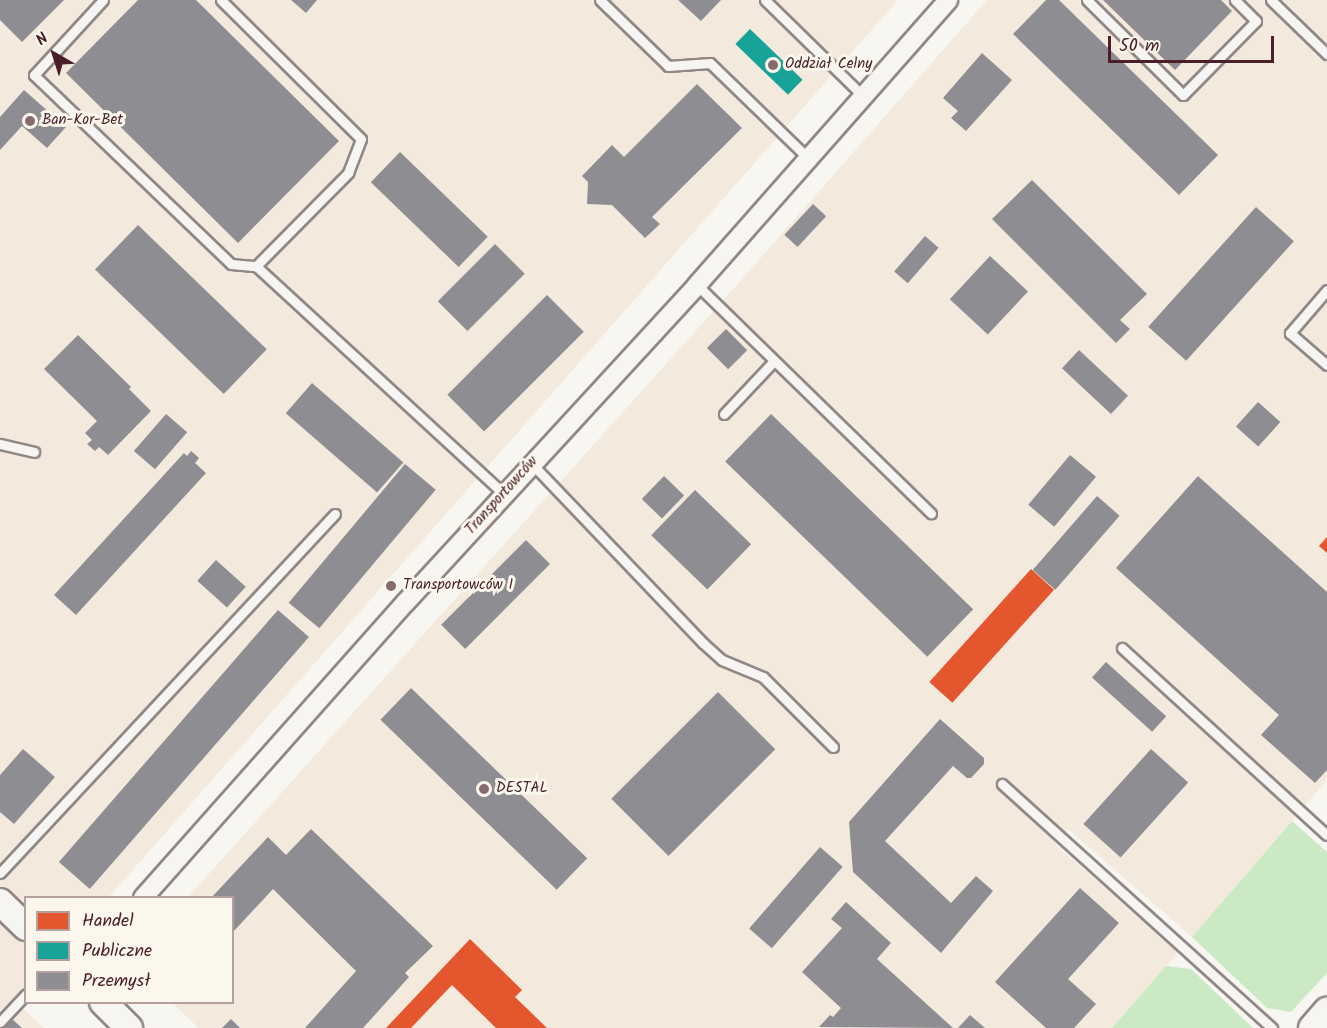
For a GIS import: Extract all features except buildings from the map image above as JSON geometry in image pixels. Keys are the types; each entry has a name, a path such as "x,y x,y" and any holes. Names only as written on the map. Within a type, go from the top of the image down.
{"street":[{"name":"Transportowców","path":"143,896 504,494 697,285 948,0"},
{"path":"0,902 24,925"},
{"path":"105,1004 129,1028"},
{"path":"1312,1028 1327,1011"}],"lane":[{"path":"103,0 34,75 231,264 256,266 504,494"},
{"path":"221,0 361,139 348,173 256,266"},
{"path":"600,0 668,66 710,63 808,158"},
{"path":"765,0 863,96"},
{"path":"1087,0 1183,96 1256,21 1235,0"},
{"path":"1271,0 1327,54"},
{"path":"697,285 931,513"},
{"path":"1327,290 1290,333 1327,365"},
{"path":"724,414 774,362"},
{"path":"0,444 34,452"},
{"path":"532,464 703,643 722,660 763,677 833,747"},
{"path":"0,873 334,514"},
{"path":"1122,648 1327,835"},
{"path":"1002,784 1272,1028"},
{"path":"0,1022 24,996"}],"shaded area":[{"path":"0,0 898,0 110,896 24,896 24,994 17,1003 44,1028 0,1028"},
{"path":"987,0 1327,0 1327,780 1192,937 1069,830 1055,844 1178,953 1112,1028 199,1028 173,1004 234,1004 234,896 189,896 743,278"}],"green space":[{"path":"1292,821 1327,852 1327,973 1291,1012 1267,1008 1192,937"},
{"path":"1166,966 1191,969 1253,1028 1112,1028"}],"place":[{"name":"Oddział Celny","path":"773,65"},
{"name":"Ban-Kor-Bet","path":"30,121"},
{"name":"Transportowców I","path":"391,586"},
{"name":"DESTAL","path":"484,789"}]}
